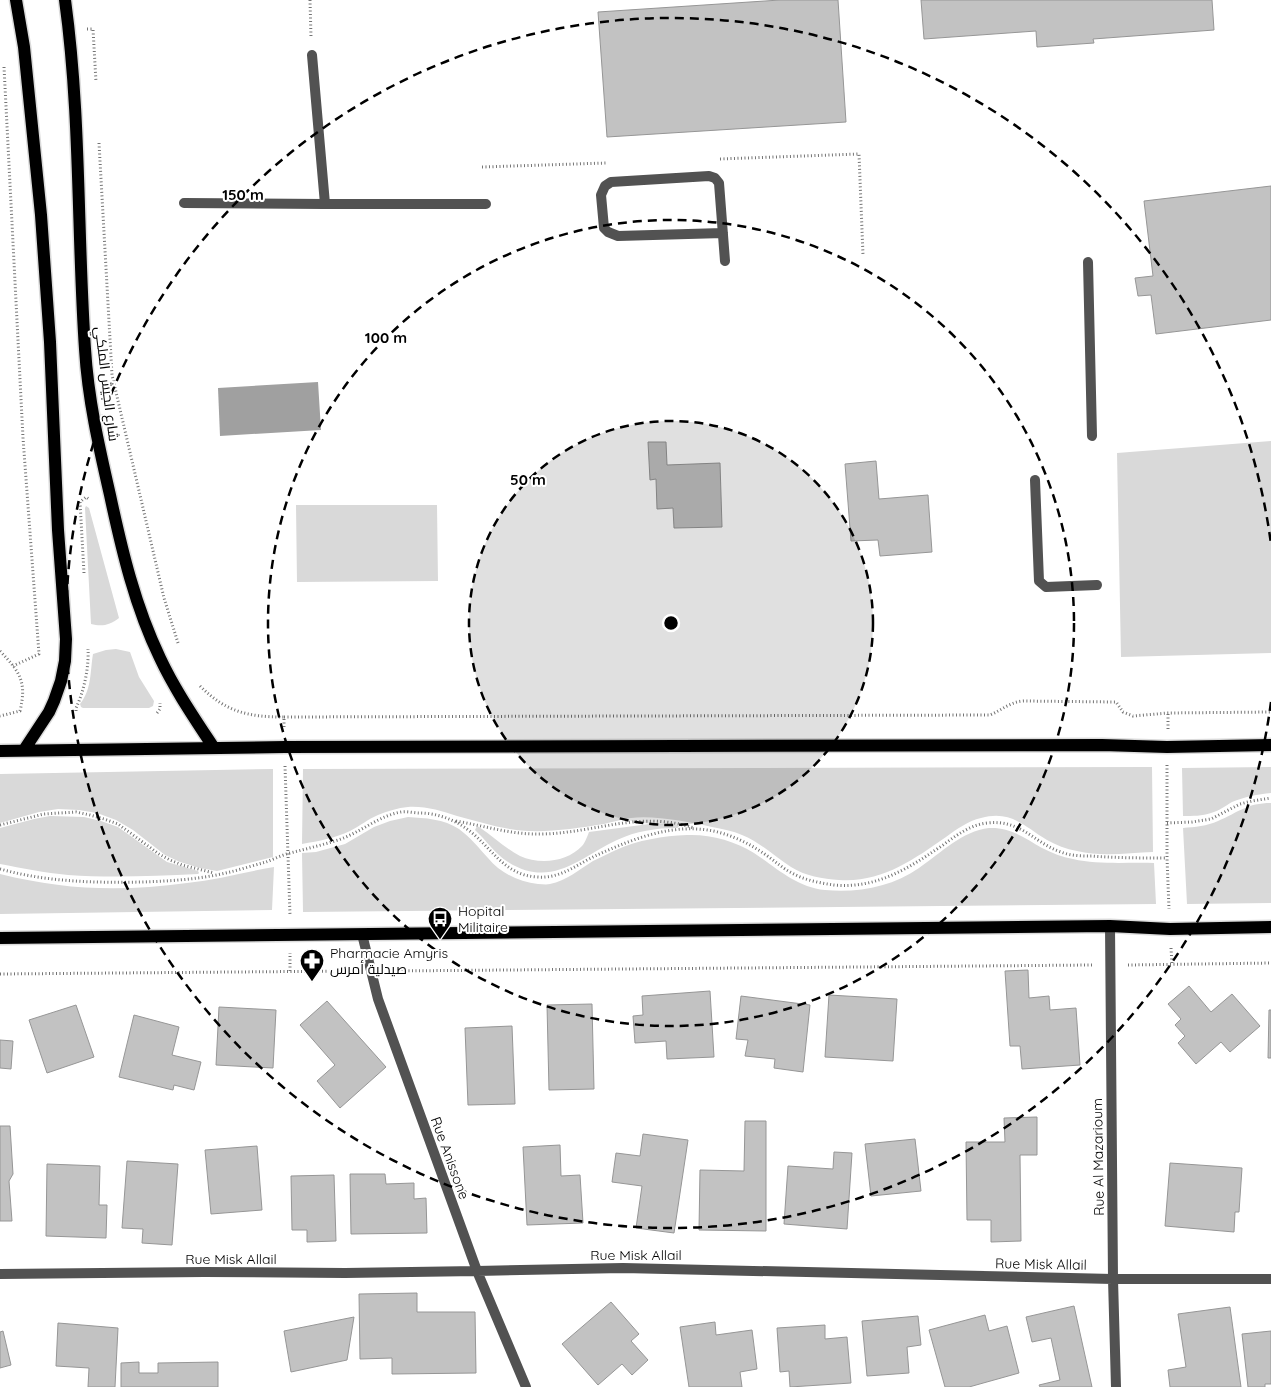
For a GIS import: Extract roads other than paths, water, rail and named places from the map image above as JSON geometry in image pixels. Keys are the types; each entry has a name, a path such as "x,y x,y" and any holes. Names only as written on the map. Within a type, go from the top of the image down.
{"main road":[{"path":"16,0 24,47 41,215 50,342 58,530 66,639 61,681 54,701 24,750"},
{"name":"شارع الجيش الملكي","path":"65,0 76,128 85,351 96,434 135,596 160,658 173,684 214,748"},
{"path":"0,751 285,747 1102,745 1168,747 1271,745"},
{"path":"0,938 1110,926 1170,928 1271,927"}],"street":[{"path":"312,55 325,204"},
{"path":"723,233 618,236 604,228 601,195 604,186 611,182 709,176 715,178 719,183 723,233 725,261"},
{"path":"184,203 486,204"},
{"path":"1088,262 1092,436"},
{"path":"1035,480 1039,581 1046,587 1097,585"},
{"name":"Rue Al Mazarioum","path":"1110,926 1113,1279 1116,1387"},
{"name":"Rue Anissone","path":"362,934 378,999 477,1271 526,1387"},
{"name":"Rue Misk Allail","path":"0,1274 345,1273 623,1268 1113,1279 1271,1279"}],"place":[{"name":"Hopital Militaire","path":"440,940"},
{"name":"Pharmacie Amyris صيدلية أمرس","path":"312,982"}]}
